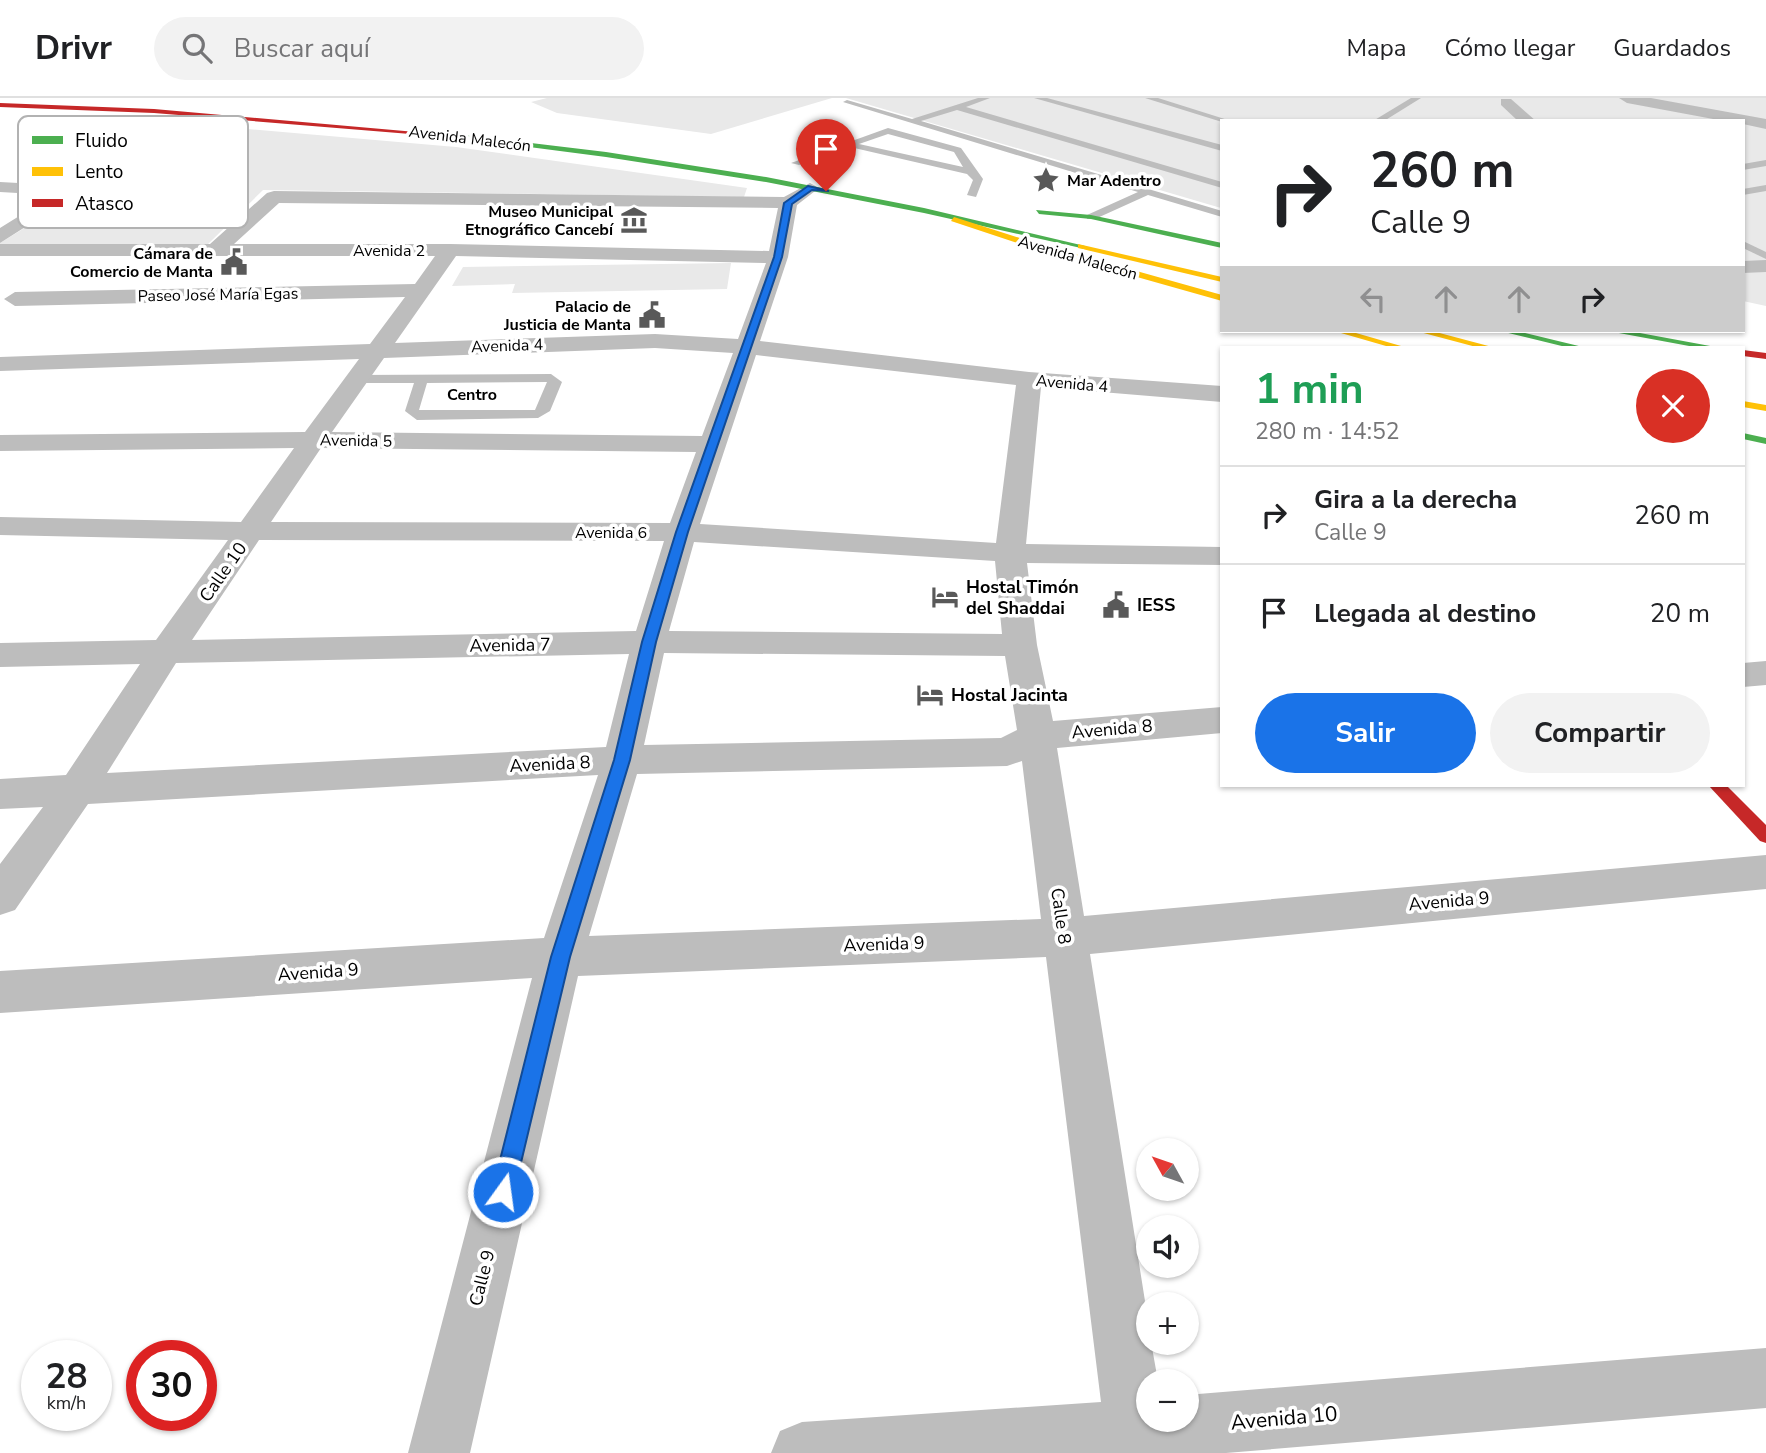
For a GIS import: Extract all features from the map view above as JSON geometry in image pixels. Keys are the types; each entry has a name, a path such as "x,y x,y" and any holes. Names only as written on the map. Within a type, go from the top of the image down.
{"main road":[{"name":"Avenida Malecón","path":"0,105 233,116"},
{"name":"Avenida Malecón","path":"248,117 396,130 645,161 810,188 1029,232 1220,279"},
{"path":"790,162 833,169"},
{"name":"Avenida Malecón","path":"1220,246 1091,217 1032,210 1220,257"},
{"name":"Avenida Malecón","path":"935,213 1023,242 1220,297"},
{"path":"1346,333 1393,346"},
{"path":"1428,333 1483,346"},
{"path":"1514,333 1573,346"},
{"path":"1625,333 1704,346"},
{"path":"1745,404 1766,408"},
{"path":"1745,436 1766,441"},
{"path":"1718,787 1766,836"}],"street":[{"path":"1626,98 1739,119"},
{"path":"1506,102 1526,119"},
{"path":"1745,120 1766,124"},
{"path":"0,187 18,188"},
{"path":"248,220 274,197 788,203 810,188"},
{"name":"Calle 9","path":"439,1453 561,957 622,760 649,642 682,532 778,257 788,203"},
{"path":"0,237 18,226"},
{"path":"215,250 239,228"},
{"path":"6,305 77,249"},
{"name":"Avenida 2","path":"0,250 450,250 778,257"},
{"name":"Calle 10","path":"0,897 78,788 165,653 313,440 450,250"},
{"path":"1745,267 1766,266"},
{"name":"Paseo José María Egas","path":"6,305 420,290"},
{"name":"Avenida 4","path":"0,364 655,341 748,346 1028,379 1220,394"},
{"name":"Calle 8","path":"1028,379 1010,553 1020,645 1037,736 1137,1442"},
{"name":"Avenida 5","path":"0,443 313,440 712,444"},
{"name":"Avenida 6","path":"0,526 251,531 682,532 1010,553 1220,556"},
{"name":"Avenida 7","path":"0,655 649,642 1020,645"},
{"path":"1745,675 1766,673"},
{"name":"Avenida 8","path":"0,794 622,760 1007,752 1037,736 1220,720"},
{"name":"Avenida 9","path":"0,992 561,957 1064,937 1766,872"},
{"name":"Avenida 10","path":"802,1453 1137,1442 1766,1378"}],"lane":[{"path":"913,121 986,98"},
{"path":"1038,98 1220,147"},
{"path":"1149,98 1220,119"},
{"path":"1380,119 1417,98"},
{"path":"847,102 1220,213"},
{"path":"957,107 1220,184"},
{"path":"790,162 888,131 958,150 970,172 978,179 973,195"},
{"path":"850,144 970,172"},
{"path":"1745,167 1766,163"},
{"path":"1745,192 1766,188"},
{"path":"1091,217 1149,191"},
{"path":"1745,245 1766,256"},
{"path":"356,379 422,378 551,378 555,382 543,411 538,414 417,415 412,411 422,378"}],"shaded area":[{"path":"547,98 832,98 711,134 557,113 531,102"},
{"path":"846,98 1766,98 1766,306 1745,301 1745,119 1220,119 1220,208"},
{"path":"248,129 456,147 747,188 744,197 263,190 248,205"},
{"path":"25,228 224,228 206,246 0,246 0,243"},
{"path":"731,263 727,289 512,293 515,284 452,286 463,267"}],"traffic: fast":[{"path":"447,135 606,154 766,180 924,210 1081,246"},
{"path":"1039,212 1091,217 1220,246"},
{"path":"1514,333 1573,346"},
{"path":"1625,333 1704,346"},
{"path":"1745,436 1766,441"}],"traffic: slow":[{"path":"954,219 1023,242 1220,297"},
{"path":"1081,246 1220,280"},
{"path":"1347,333 1395,346"},
{"path":"1429,333 1483,346"},
{"path":"1745,404 1766,408"}],"traffic: jam":[{"path":"0,105 215,116"},
{"path":"248,119 447,135"},
{"path":"1745,353 1766,356"},
{"path":"1718,787 1766,836"}],"place":[{"name":"Mar Adentro","path":"1046,180"},
{"name":"Museo Municipal Etnográfico Cancebí","path":"634,220"},
{"name":"Cámara de Comercio de Manta","path":"234,262"},
{"name":"Palacio de Justicia de Manta","path":"652,315"},
{"name":"Hostal Timón del Shaddai","path":"945,597"},
{"name":"IESS","path":"1116,605"},
{"name":"Hostal Jacinta","path":"930,695"}],"district":[{"name":"Centro","path":"472,394"}],"route":[{"path":"503,1192 561,957 622,760 649,642 682,532 781,248 788,203 810,188 826,191"}]}
